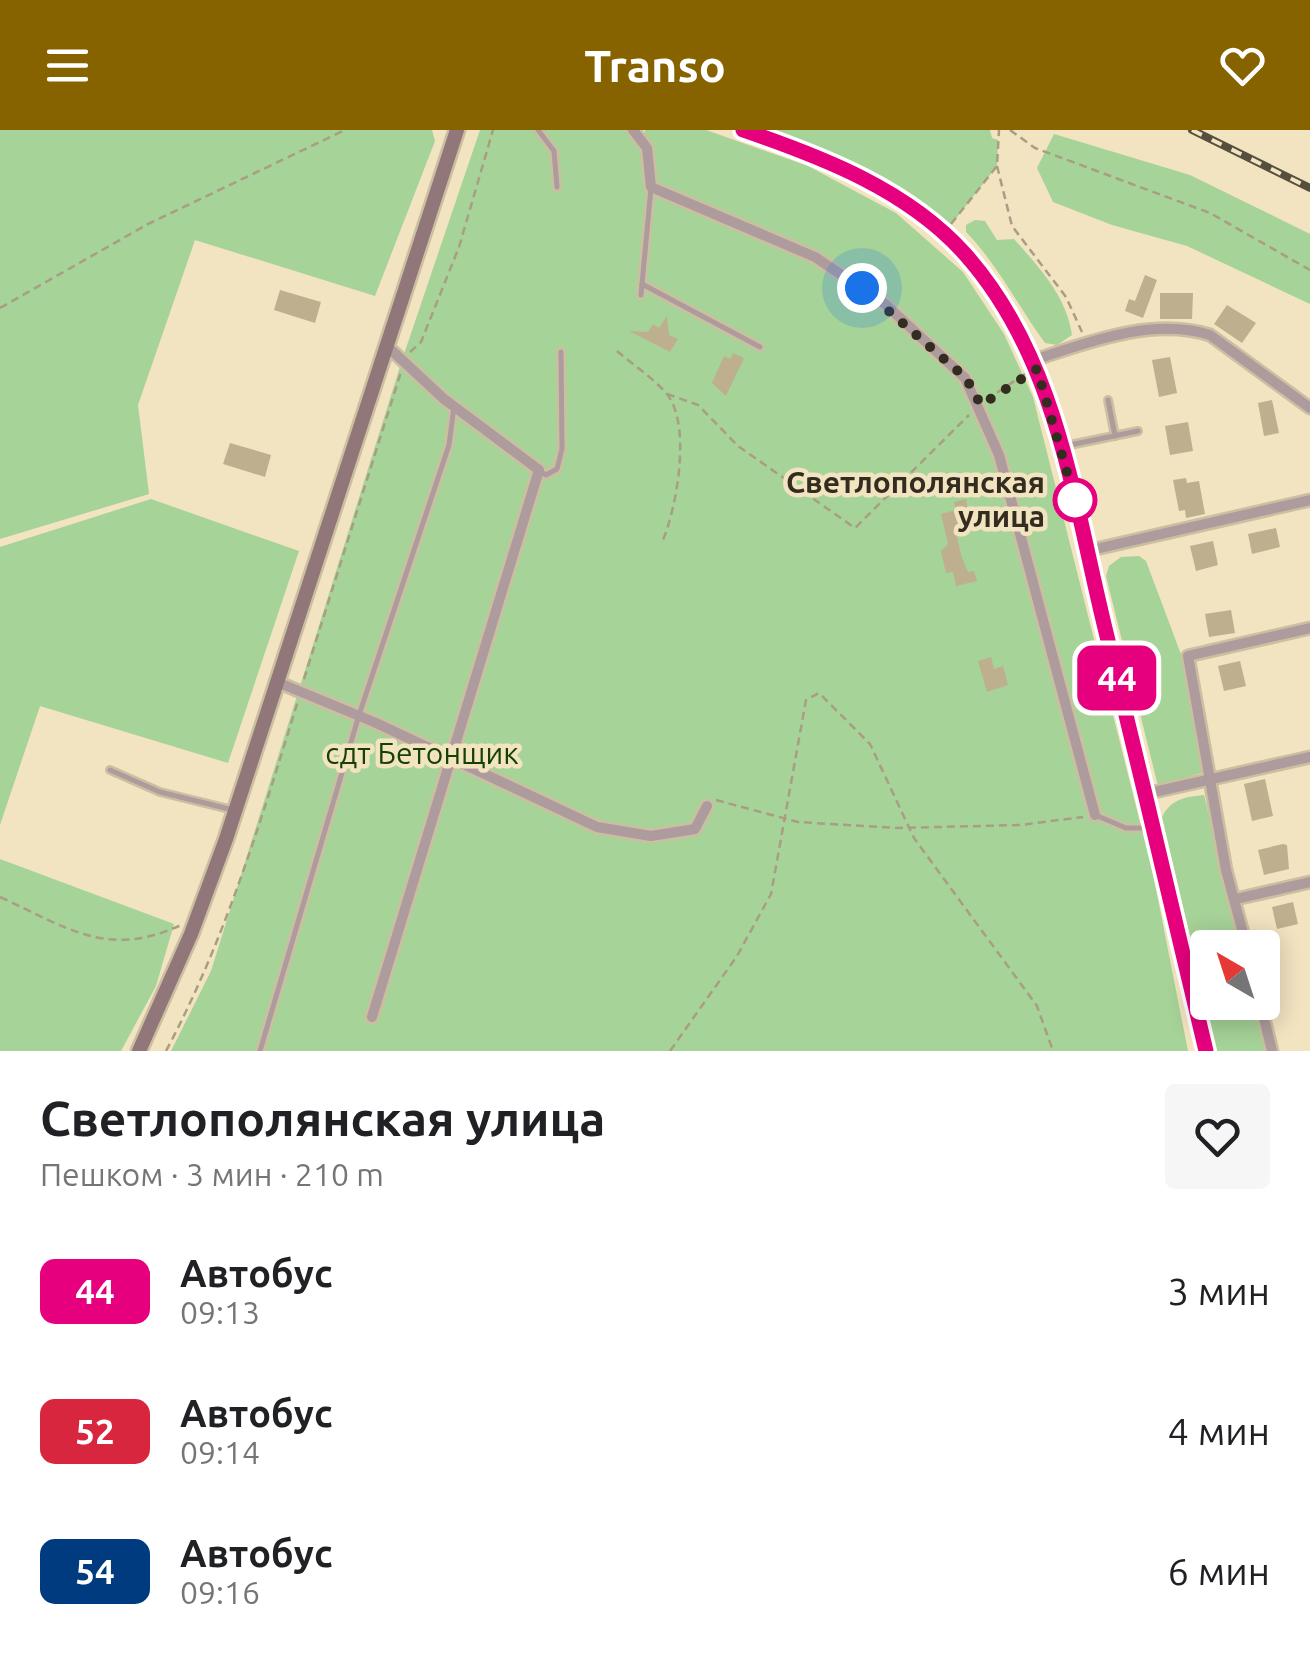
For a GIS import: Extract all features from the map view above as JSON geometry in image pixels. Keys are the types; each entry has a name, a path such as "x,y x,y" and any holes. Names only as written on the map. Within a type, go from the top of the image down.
{"main road":[{"path":"139,1051 198,917 236,810 457,130"}],"street":[{"path":"633,130 648,148 652,186 815,257 871,294 966,378 981,405 999,455 1095,815"},
{"path":"743,130 846,170 944,234 998,296 1036,364 1062,447 1206,1051"},
{"path":"1036,364 1087,343 1135,331 1195,331 1210,335 1310,408"},
{"path":"372,1017 538,470 454,408 387,346"},
{"path":"1087,551 1310,500"},
{"path":"1243,930 1188,656 1310,628"},
{"path":"277,682 450,756 597,827 650,836 695,829 707,806"},
{"path":"1146,794 1310,757"},
{"path":"1236,899 1310,882"},
{"path":"1264,1020 1272,1051"}],"lane":[{"path":"538,130 554,151 557,187"},
{"path":"641,295 652,186"},
{"path":"642,284 760,347"},
{"path":"538,470 546,475 557,469 562,450 561,352"},
{"path":"1108,400 1115,436"},
{"path":"260,1051 359,715 448,445 454,408"},
{"path":"1062,447 1138,432"},
{"path":"110,770 160,792 236,810"},
{"path":"1095,815 1126,828 1153,828"}],"path":[{"path":"0,308 148,224 345,130"},
{"path":"166,1051 201,985 250,857 404,364 420,342 459,247 493,130"},
{"path":"999,130 996,166 1012,226 1066,298 1087,343"},
{"path":"1010,130 1035,148 1210,213 1310,270"},
{"path":"944,234 996,166"},
{"path":"617,351 667,394 698,405 752,457 854,528 981,405 1036,364"},
{"path":"663,540 675,510 679,458 676,411 667,394"},
{"path":"670,1051 737,956 772,894 806,700 819,693 870,744 908,827 1036,1006 1053,1051"},
{"path":"707,806 720,799 798,822 908,827 1020,825 1095,815"},
{"path":"0,897 108,942 134,942 198,917"}],"green space":[{"path":"0,130 432,130 435,141 375,296 195,240 138,405 149,494 0,539"},
{"name":"сдт Бетонщик","path":"480,130 625,130 643,145 645,130 706,130 808,166 896,213 963,272 1004,334 1033,397 1153,874 1188,1051 171,1051 211,971 403,357"},
{"path":"771,130 990,130 992,138 998,140 997,166 950,226 865,170"},
{"path":"1054,134 1190,175 1310,234 1310,304 1187,246 1112,225 1053,202 1037,168"},
{"path":"975,220 985,221 997,240 1014,239 1033,260 1058,295 1072,335 1057,345 1045,343 966,232 966,225"},
{"path":"151,499 299,551 228,763 40,706 0,825 0,547"},
{"path":"1139,556 1146,561 1182,657 1205,772 1158,786 1106,576 1109,566 1121,557"},
{"path":"1204,795 1237,930 1190,930 1190,938 1162,817 1170,806"},
{"path":"0,859 174,924 156,986 121,1051 0,1051"},
{"path":"1209,1020 1258,1020 1265,1051 1216,1051"}],"building":[{"path":"1145,275 1157,280 1143,318 1125,311 1129,299 1135,301"},
{"path":"280,290 321,302 315,323 274,310"},
{"path":"1160,293 1193,293 1192,319 1160,319"},
{"path":"1227,305 1256,323 1242,343 1214,324"},
{"path":"667,316 669,335 678,339 670,352 629,331 648,332 653,324 659,328"},
{"path":"733,353 744,358 726,396 712,383 724,356 730,359"},
{"path":"1170,357 1177,393 1159,397 1152,360"},
{"path":"1272,400 1279,433 1264,436 1258,403"},
{"path":"1188,422 1193,451 1170,455 1165,426"},
{"path":"230,443 271,455 265,477 223,464"},
{"path":"1186,478 1187,483 1199,481 1205,514 1186,518 1185,510 1179,511 1173,480"},
{"path":"966,499 970,530 956,533 968,572 974,571 977,581 956,586 953,572 946,573 941,551 948,544 941,514 956,510 954,502"},
{"path":"1276,528 1280,547 1252,554 1248,534"},
{"path":"1213,541 1218,565 1196,571 1190,546"},
{"path":"1231,610 1235,633 1209,637 1205,614"},
{"path":"991,657 994,669 1003,666 1008,685 987,692 978,661"},
{"path":"1240,661 1246,686 1224,691 1218,666"},
{"path":"1265,779 1273,816 1252,821 1244,784"},
{"path":"1287,845 1289,869 1264,875 1258,850"},
{"path":"1293,902 1298,924 1277,929 1272,907"}],"railway":[{"path":"1192,130 1310,188"}],"bus line":[{"name":"44","path":"743,130 808,152 846,170 924,217 963,251 1021,333 1052,408 1206,1051"}],"place":[{"name":"Светлополянская улица","path":"1075,500"}],"route":[{"path":"862,288 966,378 981,405 1037,369 1052,408 1075,500"}]}
